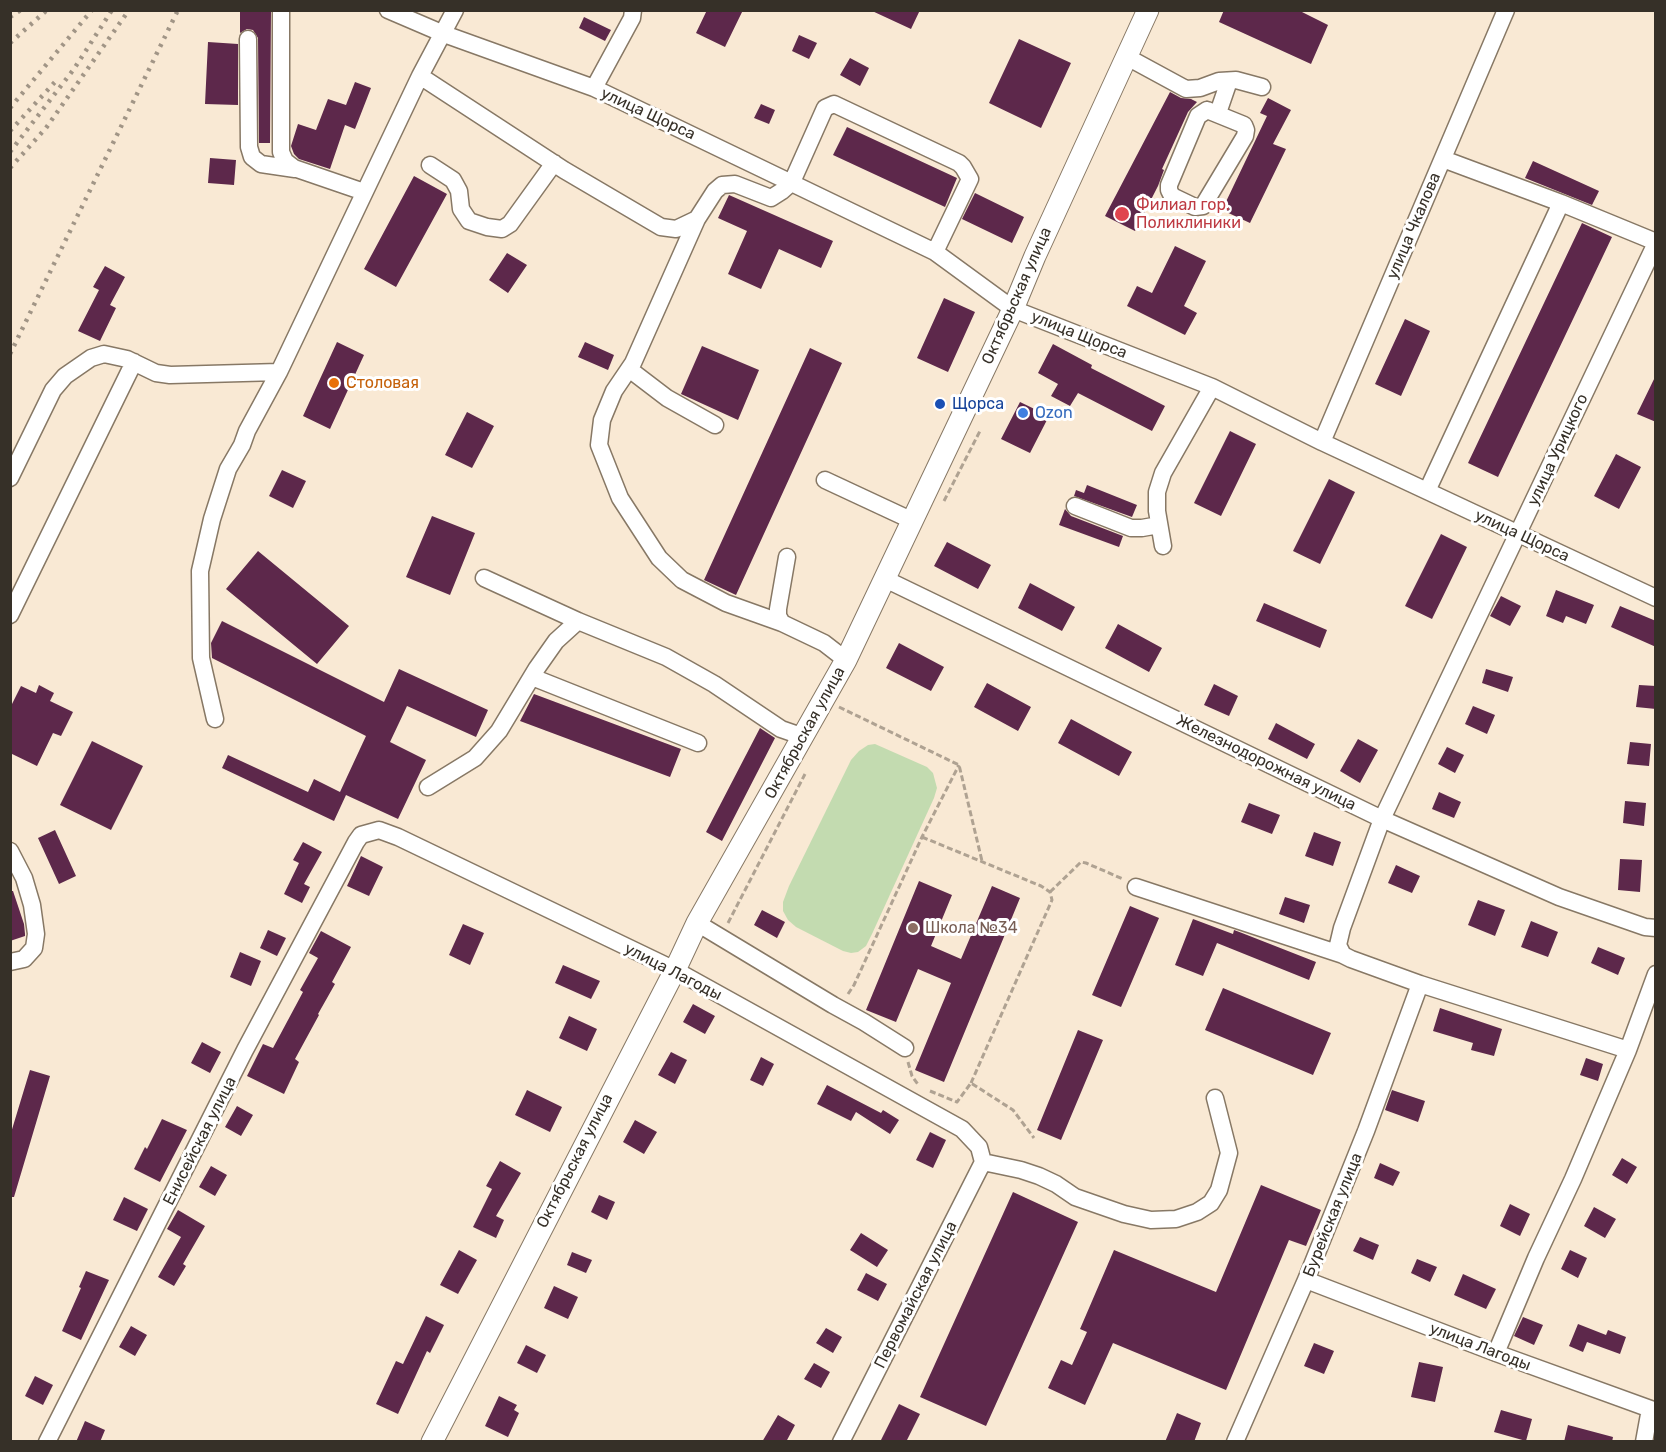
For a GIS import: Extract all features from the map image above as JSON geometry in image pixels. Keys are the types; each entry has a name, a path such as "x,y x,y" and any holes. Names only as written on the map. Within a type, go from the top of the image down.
{"main road":[{"name":"Октябрьская улица","path":"432,1442 697,923 846,660 1013,309 1039,246 1148,10"}],"street":[{"name":"улица Щорса","path":"388,10 444,34 594,88 935,252 1013,309 1212,387 1322,442 1656,598"},
{"path":"215,719 201,658 200,571 212,519 228,469 279,372 420,76 455,10"},
{"path":"594,88 632,18 633,10"},
{"name":"улица Чкалова","path":"1322,442 1506,10"},
{"path":"281,11 281,152 285,161 294,168 364,192"},
{"path":"248,39 249,147 252,157 261,164 300,170"},
{"path":"1126,57 1186,89 1200,88 1219,81 1236,80 1262,87"},
{"path":"420,76 554,163 661,227 676,230 697,219"},
{"path":"1218,113 1229,81"},
{"path":"846,660 824,643 782,623 726,603 682,580 659,558 620,498 599,445 602,420 614,391 629,369 697,219 715,191 722,185 735,184 771,198 782,191 792,182 819,117 825,108 834,104 959,164 970,179 935,252"},
{"path":"1207,110 1218,113 1244,125 1245,136 1203,206 1195,207 1173,196 1169,185 1198,116 1207,110"},
{"path":"1443,159 1561,203 1656,243"},
{"path":"430,165 453,180 459,191 461,209 469,221 502,229 510,224 554,163"},
{"path":"1427,491 1561,203"},
{"name":"улица Урицкого","path":"1343,955 1338,945 1342,928 1382,819 1656,243"},
{"path":"10,478 53,390 81,363 104,354 127,358 156,373 170,375 279,372"},
{"path":"10,615 134,362"},
{"path":"629,369 667,398 715,424"},
{"path":"1163,546 1157,511 1157,492 1163,474 1212,387"},
{"path":"825,480 914,521"},
{"path":"1075,506 1131,528 1159,525"},
{"path":"782,623 778,616 778,609 787,557"},
{"path":"484,578 578,621 666,657 714,684 781,729 804,736"},
{"name":"Железнодорожная улица","path":"885,579 1382,819 1559,897 1645,927 1656,927"},
{"path":"428,787 475,758 499,731 556,640 578,621"},
{"path":"532,677 698,743"},
{"name":"улица Лагоды","path":"356,842 361,835 369,831 387,832 675,970 962,1129 981,1155"},
{"name":"Енисейская улица","path":"47,1442 245,1050 356,842"},
{"path":"10,851 24,878 32,905 36,934 34,948 24,959 10,962"},
{"path":"1136,887 1343,955 1420,984 1628,1050"},
{"path":"697,923 905,1048"},
{"path":"1496,1353 1628,1050 1656,974"},
{"name":"Бурейская улица","path":"1235,1442 1306,1280 1366,1131 1420,984"},
{"path":"981,1155 1039,1176 1075,1197 1124,1214 1152,1220 1176,1219 1197,1212 1211,1203 1219,1190 1229,1153 1215,1098"},
{"name":"Первомайская улица","path":"841,1442 981,1155"},
{"name":"улица Лагоды","path":"1306,1280 1653,1410"},
{"path":"1644,1442 1653,1410"}],"path":[{"path":"839,707 960,765"},
{"path":"845,996 851,992 922,837 960,765"},
{"path":"960,765 982,862"},
{"path":"905,1048 912,1076 920,1088 957,1102 970,1083 1052,900 1050,892 1041,886 922,837"},
{"path":"1050,892 1081,862 1114,875 1136,887"},
{"path":"970,1083 1013,1110 1034,1137"}],"green space":[{"path":"875,744 927,767 933,773 937,788 866,946 858,952 851,953 796,927 783,911 783,902 851,760 868,745"}],"building":[{"path":"240,10 271,10 270,143 259,143 258,38 253,30 247,29 240,33"},
{"path":"707,10 743,10 725,47 696,33"},
{"path":"870,10 920,10 911,29"},
{"path":"1224,10 1298,10 1328,25 1311,64 1219,22"},
{"path":"584,17 611,30 605,41 579,28"},
{"path":"799,35 817,43 809,59 792,51"},
{"path":"1019,39 1071,63 1041,128 989,103"},
{"path":"208,42 238,44 238,105 205,104"},
{"path":"850,58 869,68 860,86 840,75"},
{"path":"355,82 371,88 355,129 345,125 330,169 299,159 291,146 298,124 316,130 328,99 346,105"},
{"path":"1170,92 1181,98 1197,102 1188,112 1162,169 1164,170 1158,186 1135,231 1105,216"},
{"path":"1268,98 1291,110 1273,144 1286,149 1250,223 1222,210 1267,116 1260,113"},
{"path":"761,104 775,110 769,124 754,118"},
{"path":"847,127 957,178 945,207 833,155"},
{"path":"210,158 236,160 234,185 208,183"},
{"path":"1533,161 1599,191 1592,205 1525,178"},
{"path":"414,176 447,194 396,287 364,269"},
{"path":"975,193 1024,217 1012,243 962,219"},
{"path":"729,195 833,241 821,268 779,249 761,289 728,274 747,231 718,218"},
{"path":"1582,223 1612,237 1498,477 1468,463"},
{"path":"1175,246 1206,261 1184,306 1197,313 1185,335 1127,306 1137,286 1152,293"},
{"path":"507,253 527,265 508,293 489,280"},
{"path":"105,266 125,277 110,305 116,308 100,341 78,331 99,290 93,287"},
{"path":"944,298 975,312 948,372 917,358"},
{"path":"1405,319 1430,331 1401,396 1375,384"},
{"path":"337,342 364,355 330,429 303,416"},
{"path":"585,342 614,355 608,370 578,357"},
{"path":"1053,344 1092,365 1091,368 1165,406 1152,431 1078,393 1070,406 1051,396 1058,384 1038,373"},
{"path":"702,346 759,370 738,420 681,394"},
{"path":"810,348 842,363 736,595 704,580"},
{"path":"1656,375 1656,422 1637,414"},
{"path":"1020,402 1049,416 1030,453 1001,439"},
{"path":"467,412 494,426 472,468 445,455"},
{"path":"1230,431 1256,444 1221,516 1194,503"},
{"path":"1616,454 1641,467 1619,509 1594,496"},
{"path":"282,470 306,481 293,508 269,496"},
{"path":"1329,479 1355,492 1320,564 1293,551"},
{"path":"1087,485 1137,505 1132,517 1074,496 1076,490 1084,493"},
{"path":"1065,509 1071,516 1123,536 1119,547 1059,525"},
{"path":"432,516 475,533 450,595 406,577"},
{"path":"1441,534 1467,547 1432,619 1405,606"},
{"path":"947,542 991,565 978,589 934,566"},
{"path":"258,551 349,626 317,664 226,589"},
{"path":"1030,583 1075,607 1062,631 1018,608"},
{"path":"1556,590 1594,605 1586,624 1566,616 1563,623 1546,616"},
{"path":"1501,596 1521,606 1510,626 1490,616"},
{"path":"1264,603 1327,630 1320,648 1256,621"},
{"path":"1620,606 1656,621 1656,647 1611,627"},
{"path":"222,621 384,702 399,669 488,710 476,737 407,706 390,742 426,760 398,819 346,795 334,821 222,768 228,755 308,792 314,779 340,792 366,736 212,658 211,643"},
{"path":"1118,624 1162,648 1149,672 1105,648"},
{"path":"899,643 944,667 931,691 886,668"},
{"path":"1486,669 1513,677 1508,692 1482,683"},
{"path":"987,683 1031,707 1018,731 974,707"},
{"path":"1214,684 1238,696 1229,716 1204,705"},
{"path":"39,685 54,693 50,701 73,712 61,736 53,733 37,766 10,753 10,708 21,686 36,693"},
{"path":"1639,685 1656,686 1656,709 1636,707"},
{"path":"534,694 681,749 670,777 520,721"},
{"path":"1473,706 1495,715 1487,734 1465,724"},
{"path":"1071,719 1132,752 1119,776 1058,743"},
{"path":"1276,723 1315,744 1307,759 1268,739"},
{"path":"760,728 775,738 722,841 706,832"},
{"path":"1358,739 1378,750 1360,783 1340,771"},
{"path":"92,741 143,766 111,830 60,805"},
{"path":"1630,742 1651,744 1649,766 1627,764"},
{"path":"1447,747 1464,755 1455,773 1438,764"},
{"path":"1439,792 1461,802 1454,818 1432,809"},
{"path":"1625,801 1646,803 1644,826 1623,823"},
{"path":"1249,803 1280,815 1272,834 1241,822"},
{"path":"55,830 76,876 59,884 38,838"},
{"path":"1314,832 1341,842 1333,866 1305,856"},
{"path":"303,842 322,852 304,884 310,887 302,903 284,894 299,863 293,860"},
{"path":"361,856 383,867 369,896 347,886"},
{"path":"1620,859 1642,860 1640,892 1618,890"},
{"path":"1396,865 1420,876 1412,893 1388,883"},
{"path":"919,881 952,895 931,946 961,959 992,886 1020,898 944,1082 915,1070 951,983 918,969 896,1022 866,1010"},
{"path":"10,891 13,891 24,924 25,936 10,941"},
{"path":"1285,897 1310,905 1304,923 1279,914"},
{"path":"1478,900 1505,910 1495,936 1468,925"},
{"path":"1130,906 1159,918 1121,1007 1092,995"},
{"path":"762,910 785,922 777,938 754,925"},
{"path":"1193,919 1233,934 1234,930 1316,962 1309,980 1217,943 1203,976 1175,965"},
{"path":"1531,921 1558,932 1548,957 1521,947"},
{"path":"463,924 484,933 470,965 449,955"},
{"path":"268,930 286,938 277,956 260,948"},
{"path":"321,931 351,947 332,982 335,984 295,1059 299,1062 284,1094 247,1076 263,1044 273,1048 303,992 300,990 318,958 309,953"},
{"path":"1598,947 1625,958 1618,975 1591,963"},
{"path":"240,952 261,961 251,986 230,977"},
{"path":"563,965 600,981 591,999 555,983"},
{"path":"1223,988 1331,1033 1313,1075 1205,1030"},
{"path":"693,1004 715,1016 705,1034 683,1022"},
{"path":"1440,1008 1502,1029 1494,1056 1471,1050 1473,1043 1433,1031"},
{"path":"569,1016 597,1029 587,1051 559,1038"},
{"path":"1078,1030 1103,1040 1061,1140 1037,1130"},
{"path":"202,1042 221,1052 210,1073 191,1063"},
{"path":"671,1052 687,1060 675,1084 658,1075"},
{"path":"761,1057 774,1064 763,1086 750,1080"},
{"path":"1586,1058 1603,1064 1598,1081 1580,1075"},
{"path":"30,1070 50,1076 14,1197 10,1197 10,1136"},
{"path":"827,1085 881,1113 883,1110 899,1120 890,1134 856,1112 851,1121 817,1104"},
{"path":"527,1090 562,1107 550,1132 515,1115"},
{"path":"1392,1090 1425,1101 1418,1122 1385,1110"},
{"path":"237,1106 253,1115 241,1136 225,1127"},
{"path":"162,1119 187,1130 160,1182 134,1169"},
{"path":"635,1120 657,1132 644,1154 623,1142"},
{"path":"930,1132 946,1140 933,1168 916,1160"},
{"path":"1622,1158 1637,1167 1627,1184 1612,1175"},
{"path":"500,1161 521,1173 496,1216 504,1220 496,1238 473,1227 492,1189 486,1186"},
{"path":"1380,1163 1400,1172 1393,1186 1374,1178"},
{"path":"211,1166 227,1175 215,1196 199,1187"},
{"path":"1261,1185 1321,1210 1306,1246 1289,1240 1226,1390 1113,1343 1085,1405 1048,1388 1061,1360 1072,1365 1087,1332 1080,1329 1114,1250 1216,1292"},
{"path":"1013,1192 1078,1222 986,1426 920,1397"},
{"path":"599,1195 615,1202 607,1220 591,1212"},
{"path":"124,1197 148,1209 137,1231 113,1220"},
{"path":"1510,1204 1530,1214 1520,1236 1500,1226"},
{"path":"1594,1207 1616,1219 1605,1238 1584,1226"},
{"path":"178,1210 205,1226 183,1264 186,1266 174,1286 158,1277 181,1237 167,1229"},
{"path":"861,1233 888,1250 877,1267 850,1250"},
{"path":"1360,1237 1379,1245 1373,1260 1353,1251"},
{"path":"459,1250 477,1260 458,1294 440,1285"},
{"path":"1570,1250 1587,1258 1578,1278 1561,1269"},
{"path":"572,1252 592,1260 586,1273 567,1265"},
{"path":"1417,1259 1437,1267 1430,1282 1411,1273"},
{"path":"86,1271 109,1280 81,1340 62,1331"},
{"path":"866,1273 887,1284 878,1301 857,1290"},
{"path":"1463,1274 1496,1289 1486,1309 1454,1295"},
{"path":"554,1286 578,1297 568,1319 544,1308"},
{"path":"426,1316 444,1325 430,1353 427,1351 398,1414 376,1404 396,1361 403,1364"},
{"path":"1523,1317 1543,1325 1534,1345 1514,1336"},
{"path":"1578,1324 1606,1335 1608,1330 1626,1337 1620,1354 1587,1342 1583,1352 1569,1346"},
{"path":"131,1326 147,1335 135,1356 119,1347"},
{"path":"826,1328 842,1337 833,1353 816,1343"},
{"path":"1314,1343 1334,1351 1324,1374 1304,1366"},
{"path":"526,1345 546,1355 537,1373 517,1363"},
{"path":"1419,1362 1443,1367 1435,1402 1411,1397"},
{"path":"814,1363 830,1372 821,1388 804,1379"},
{"path":"35,1376 53,1385 43,1405 25,1396"},
{"path":"499,1396 517,1405 514,1410 519,1413 508,1437 485,1426"},
{"path":"899,1404 920,1414 906,1442 880,1442"},
{"path":"1501,1410 1532,1419 1526,1441 1494,1432"},
{"path":"1177,1413 1201,1423 1194,1442 1165,1442"},
{"path":"778,1415 795,1425 786,1442 762,1442"},
{"path":"85,1421 105,1430 100,1442 76,1442"},
{"path":"1568,1425 1613,1437 1612,1442 1564,1442"}],"railway":[{"path":"10,17 21,10"},
{"path":"10,43 47,10"},
{"path":"10,108 92,10"},
{"path":"10,152 74,69 112,10"},
{"path":"10,168 46,128 129,10"},
{"path":"10,354 178,10"},
{"path":"10,131 55,82"}],"place":[{"name":"Филиал гор. Поликлиники","path":"1122,214"},
{"name":"Столовая","path":"334,383"},
{"name":"Щорса","path":"940,404"},
{"name":"Ozon","path":"1023,413"},
{"name":"Школа №34","path":"913,928"}]}
